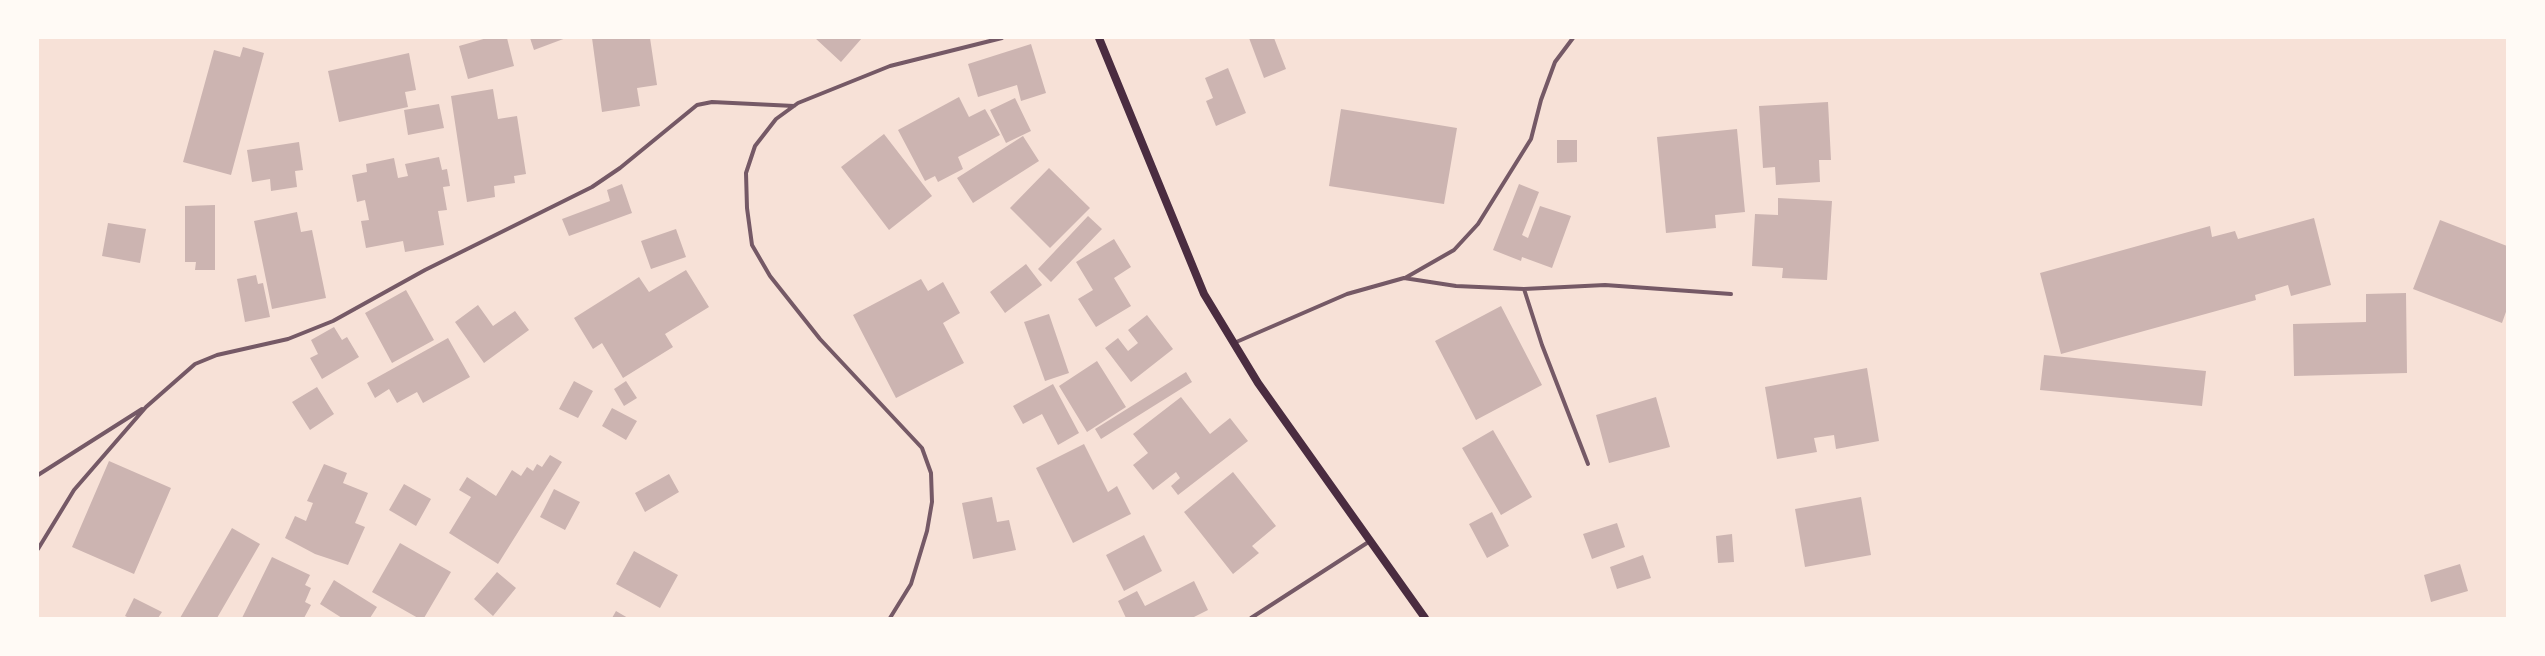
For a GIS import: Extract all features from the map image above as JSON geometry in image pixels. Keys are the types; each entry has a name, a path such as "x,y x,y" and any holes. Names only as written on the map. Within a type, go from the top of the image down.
{"main road":[{"path":"1099,38 1204,294 1258,383 1425,618"}],"street":[{"path":"890,618 911,584 927,531 932,502 931,473 922,448 820,339 770,276 752,244 747,208 746,173 755,146 776,118 794,106 890,66 1002,38"},
{"path":"1233,343 1347,294 1404,278 1454,250 1478,224 1531,139 1541,100 1555,62 1572,38"},
{"path":"38,475 146,406 195,364 205,358 288,339 333,321 425,270 592,187 620,168 697,105 712,102 794,106"},
{"path":"1404,278 1456,286 1524,289 1605,285 1731,294"},
{"path":"1524,289 1542,345 1588,464"},
{"path":"38,549 74,490 146,406"},
{"path":"1251,618 1370,540"}],"building":[{"path":"487,38 507,38 514,66 468,79 459,46"},
{"path":"530,38 566,38 534,50"},
{"path":"592,38 650,38 657,85 637,88 640,106 602,112"},
{"path":"815,38 862,38 841,62"},
{"path":"1249,38 1274,38 1286,69 1264,78"},
{"path":"1031,44 1046,93 1021,101 1017,85 978,97 968,64"},
{"path":"243,47 264,53 231,175 183,162 214,50 240,57"},
{"path":"409,53 416,90 405,92 408,107 339,122 328,71"},
{"path":"1228,68 1246,113 1216,126 1206,101 1213,98 1205,78"},
{"path":"493,89 498,119 517,116 526,174 514,176 515,183 494,186 495,197 467,202 451,96"},
{"path":"959,97 969,117 985,109 1000,135 958,157 963,169 938,182 935,176 925,181 898,130"},
{"path":"1015,98 1031,131 1006,143 990,110"},
{"path":"1828,102 1831,160 1819,160 1820,182 1776,185 1775,167 1763,168 1759,106"},
{"path":"439,104 444,128 408,135 404,110"},
{"path":"1341,109 1457,128 1444,204 1329,186"},
{"path":"1737,129 1745,212 1715,215 1716,228 1666,233 1657,137"},
{"path":"884,134 932,196 889,230 841,167"},
{"path":"1023,136 1039,161 973,203 957,178"},
{"path":"1557,140 1577,140 1577,162 1557,163"},
{"path":"299,142 303,170 295,171 297,187 271,191 270,179 252,182 247,150"},
{"path":"439,157 442,170 447,169 450,186 443,187 447,210 438,211 444,245 405,252 403,241 366,248 361,221 369,220 365,200 357,202 352,175 367,172 366,164 394,158 398,178 408,176 405,164"},
{"path":"1049,168 1090,208 1050,248 1010,208"},
{"path":"622,184 632,213 569,236 562,219 610,201 607,190"},
{"path":"1519,184 1539,192 1522,235 1528,238 1540,206 1571,216 1552,268 1522,257 1521,261 1493,250"},
{"path":"1778,198 1832,201 1827,280 1782,278 1783,268 1752,266 1755,214 1778,215"},
{"path":"215,205 215,270 195,270 196,262 185,262 185,206"},
{"path":"297,212 301,232 312,230 326,298 272,309 254,221"},
{"path":"1088,216 1102,229 1051,282 1038,269"},
{"path":"2314,218 2331,285 2291,296 2288,285 2255,295 2256,300 2061,354 2040,273 2210,226 2212,237 2235,231 2238,239"},
{"path":"2440,220 2507,246 2507,309 2502,323 2413,289"},
{"path":"108,223 146,229 140,263 102,256"},
{"path":"676,229 686,257 651,269 641,241"},
{"path":"1114,239 1131,267 1114,278 1131,306 1096,327 1078,299 1093,290 1076,262"},
{"path":"1026,264 1042,285 1005,313 990,292"},
{"path":"686,270 709,307 665,334 673,347 623,378 602,343 593,349 574,318 639,277 649,292"},
{"path":"256,275 258,284 263,283 270,317 245,322 237,279"},
{"path":"921,279 928,291 943,282 960,313 943,323 964,363 896,398 853,315"},
{"path":"406,290 434,340 392,363 365,313"},
{"path":"2406,293 2407,373 2294,376 2293,324 2366,322 2366,294"},
{"path":"478,305 493,326 515,311 529,330 484,363 455,322"},
{"path":"1501,306 1542,385 1476,420 1435,341"},
{"path":"1049,314 1069,373 1045,381 1024,322"},
{"path":"1147,315 1173,349 1131,382 1105,348 1118,338 1128,351 1138,343 1128,330"},
{"path":"334,327 342,340 347,337 359,357 322,379 310,358 318,354 311,340"},
{"path":"448,338 470,377 423,403 417,392 397,403 389,389 375,398 367,383"},
{"path":"2044,355 2206,371 2202,406 2040,390"},
{"path":"1097,361 1126,407 1087,432 1059,386"},
{"path":"1867,368 1879,441 1836,449 1834,435 1814,438 1817,452 1777,459 1765,387"},
{"path":"1186,372 1192,382 1101,439 1095,429"},
{"path":"574,381 593,391 578,418 559,409"},
{"path":"626,381 637,398 624,406 614,389"},
{"path":"1053,384 1079,433 1058,445 1042,414 1023,424 1013,406"},
{"path":"317,387 334,414 310,430 292,402"},
{"path":"1181,397 1210,434 1230,418 1248,441 1178,495 1171,486 1180,478 1176,472 1153,490 1133,465 1148,453 1133,434"},
{"path":"1656,397 1670,447 1609,463 1596,415"},
{"path":"612,408 637,421 626,440 602,426"},
{"path":"1493,430 1532,497 1501,515 1462,448"},
{"path":"1084,444 1108,492 1117,486 1131,514 1073,543 1036,468"},
{"path":"550,455 562,462 498,564 449,533 471,497 459,490 467,477 496,496 512,470 521,476 527,467 533,471 537,464 542,467"},
{"path":"109,461 171,488 134,574 72,547"},
{"path":"324,464 347,473 343,483 368,493 355,523 365,527 348,565 315,554 285,538 295,516 306,521 313,503 307,501"},
{"path":"1233,472 1276,526 1252,546 1259,553 1233,574 1184,512"},
{"path":"669,474 679,492 645,512 635,493"},
{"path":"404,484 431,499 416,526 389,510"},
{"path":"554,489 580,502 565,530 540,517"},
{"path":"992,497 997,522 1009,520 1016,550 973,559 962,503"},
{"path":"1861,497 1871,555 1805,567 1795,509"},
{"path":"1492,512 1509,546 1487,558 1469,524"},
{"path":"1617,523 1625,547 1592,559 1583,534"},
{"path":"232,528 260,544 217,618 180,618"},
{"path":"1732,534 1734,562 1718,563 1716,536"},
{"path":"1144,535 1162,571 1124,591 1106,555"},
{"path":"400,543 451,572 424,618 418,618 372,592"},
{"path":"634,551 678,575 660,608 616,584"},
{"path":"1643,555 1651,578 1617,589 1610,567"},
{"path":"272,557 310,575 305,585 311,588 305,602 311,605 304,618 242,618"},
{"path":"2460,564 2468,591 2431,602 2424,575"},
{"path":"497,572 516,588 493,616 474,599"},
{"path":"334,580 377,607 370,618 342,618 320,604"},
{"path":"1194,581 1208,610 1192,618 1126,618 1118,601 1137,591 1145,606"},
{"path":"134,598 162,612 158,618 129,618 125,616"},
{"path":"616,611 628,618 612,618"}]}
